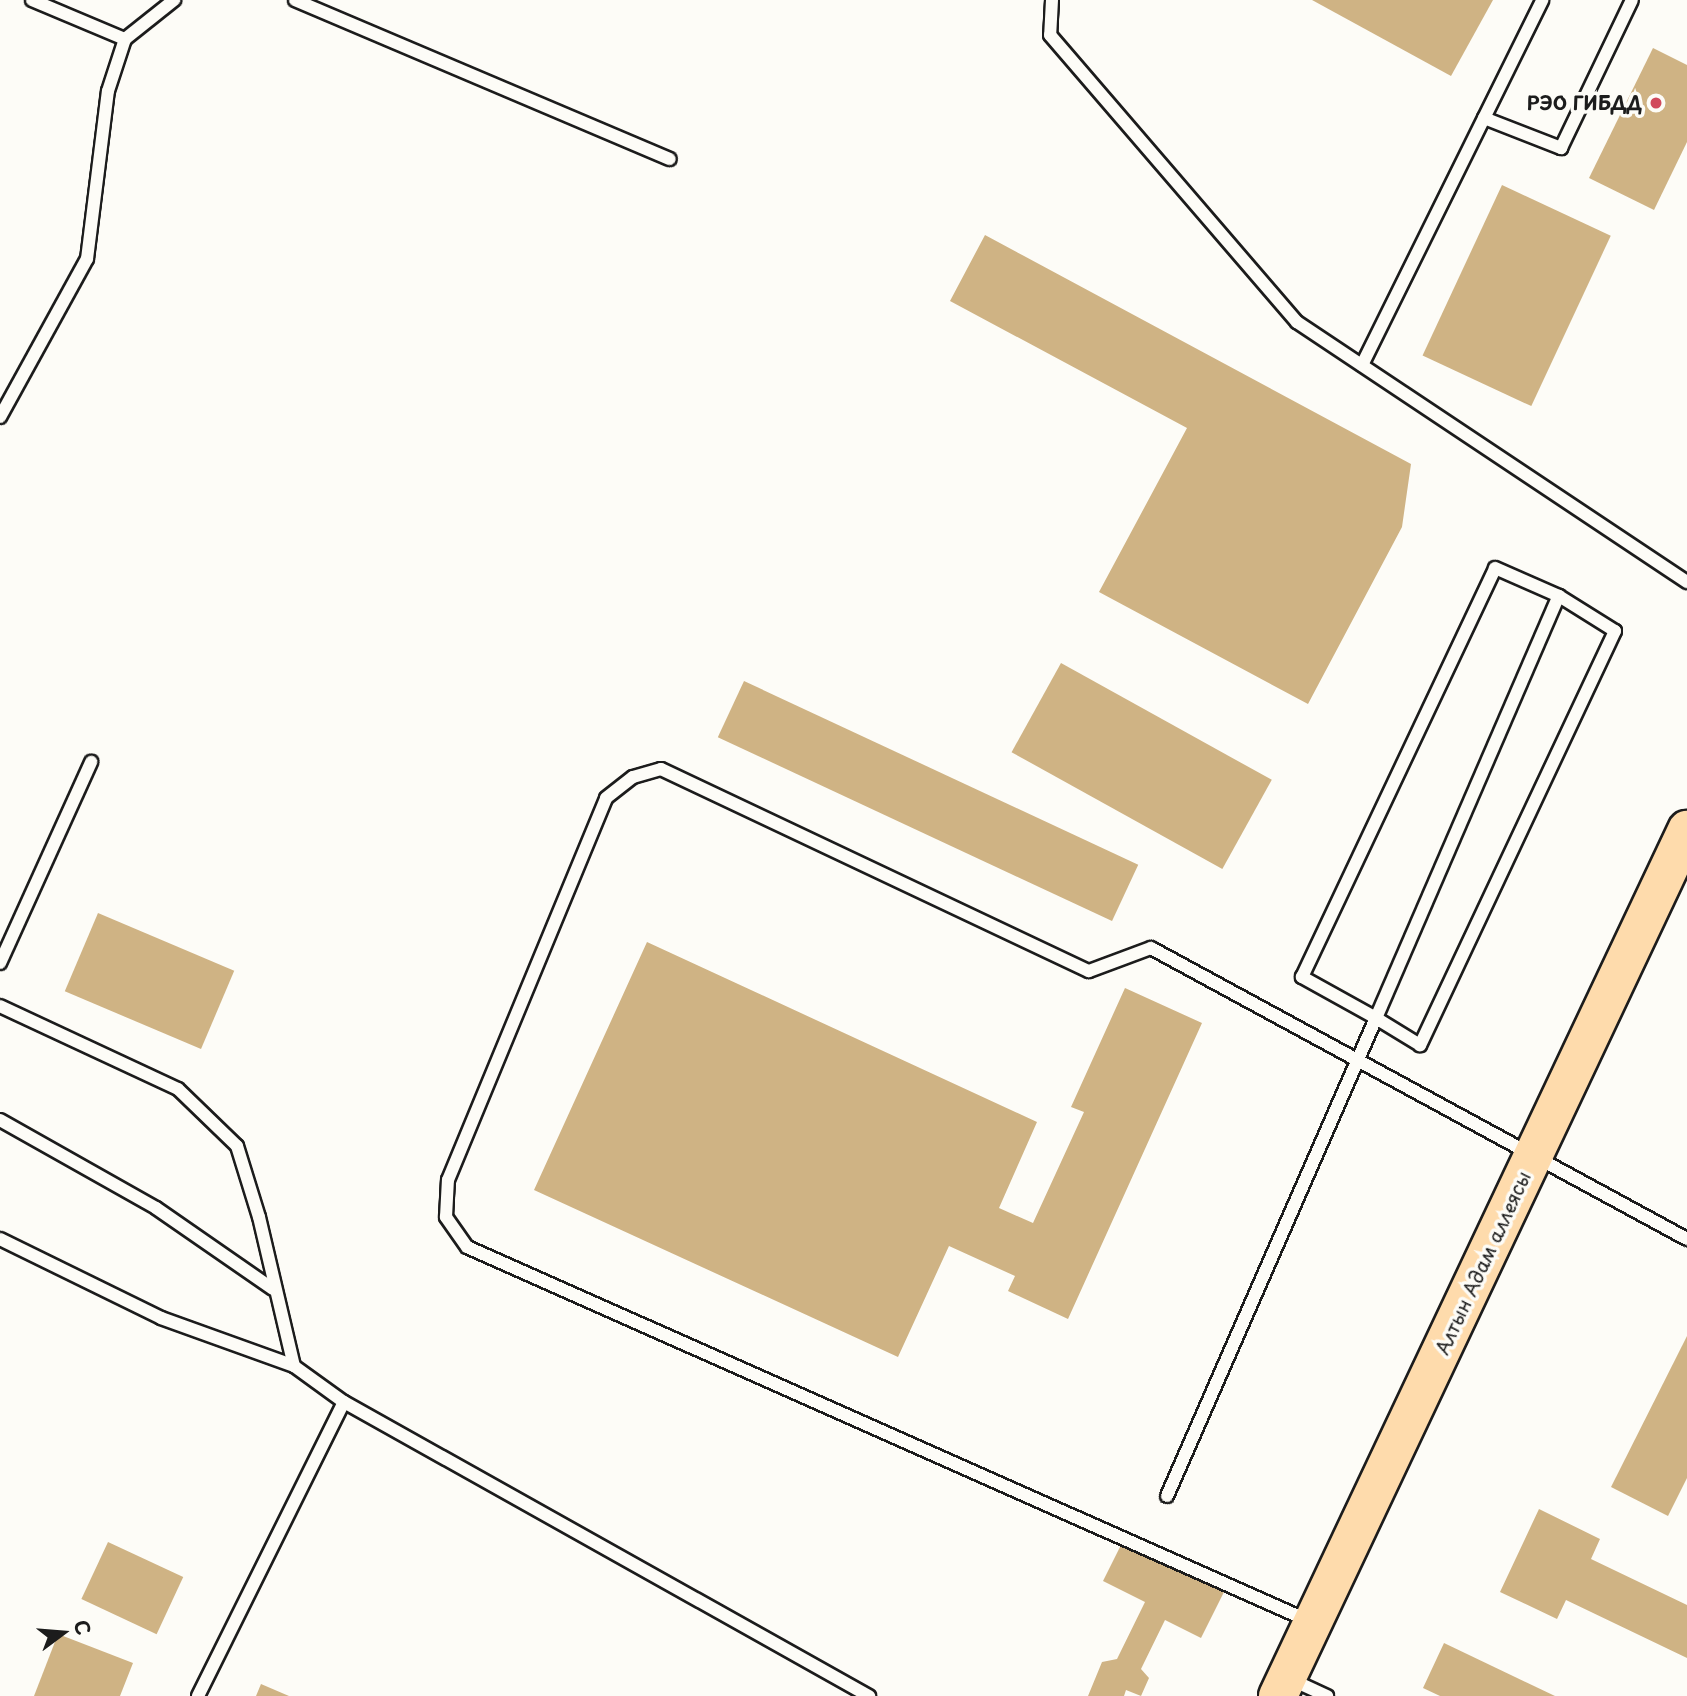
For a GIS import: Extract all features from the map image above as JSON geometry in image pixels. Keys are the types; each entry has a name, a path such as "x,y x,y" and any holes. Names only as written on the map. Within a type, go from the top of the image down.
{"main road":[{"name":"Алтын Адам аллеясы","path":"1282,1687 1687,830"}],"lane":[{"path":"32,0 125,39"},
{"path":"0,417 87,259 108,91 125,39 174,0"},
{"path":"295,0 670,159"},
{"path":"1052,0 1050,35 1297,322 1687,582"},
{"path":"1362,365 1542,0"},
{"path":"1484,118 1561,148 1632,0"},
{"path":"1495,568 1559,596 1615,631 1420,1045 1302,977 1495,568"},
{"path":"1167,1496 1559,596"},
{"path":"0,963 91,762"},
{"path":"1312,1623 467,1247 446,1217 448,1180 606,798 633,777 661,769 1089,971 1151,948 1687,1239"},
{"path":"0,1006 178,1089 237,1146 260,1217 273,1289 294,1366"},
{"path":"0,1120 156,1208 273,1289"},
{"path":"0,1239 160,1318 294,1366 344,1402 869,1696"},
{"path":"198,1696 344,1402"},
{"path":"1282,1687 1327,1696"}],"building":[{"path":"1312,0 1493,0 1451,76"},
{"name":"РЭО ГИБДД","path":"1653,48 1687,65 1687,142 1654,210 1589,178"},
{"path":"1502,185 1611,236 1531,406 1423,355"},
{"path":"985,235 1411,464 1402,527 1308,704 1099,592 1187,428 950,301"},
{"path":"1061,663 1272,780 1222,869 1012,752"},
{"path":"744,681 1138,865 1112,921 718,737"},
{"path":"98,913 234,971 201,1049 65,991"},
{"path":"647,942 1037,1122 999,1208 1033,1223 1084,1112 1071,1107 1125,988 1202,1023 1068,1319 1008,1291 1015,1276 949,1246 898,1357 534,1190"},
{"path":"1687,1336 1687,1478 1668,1516 1611,1487"},
{"path":"1539,1509 1600,1539 1591,1559 1687,1605 1687,1658 1566,1600 1557,1619 1500,1592"},
{"path":"1123,1541 1224,1592 1201,1638 1165,1620 1141,1669 1149,1678 1141,1696 1126,1690 1124,1696 1088,1696 1102,1662 1117,1659 1145,1602 1103,1581"},
{"path":"108,1542 183,1577 157,1634 81,1599"},
{"path":"58,1634 133,1663 120,1696 34,1696"},
{"path":"1444,1643 1555,1696 1440,1696 1423,1688"},
{"path":"261,1684 289,1696 256,1696"}],"place":[{"name":"РЭО ГИБДД","path":"1656,103"}]}
